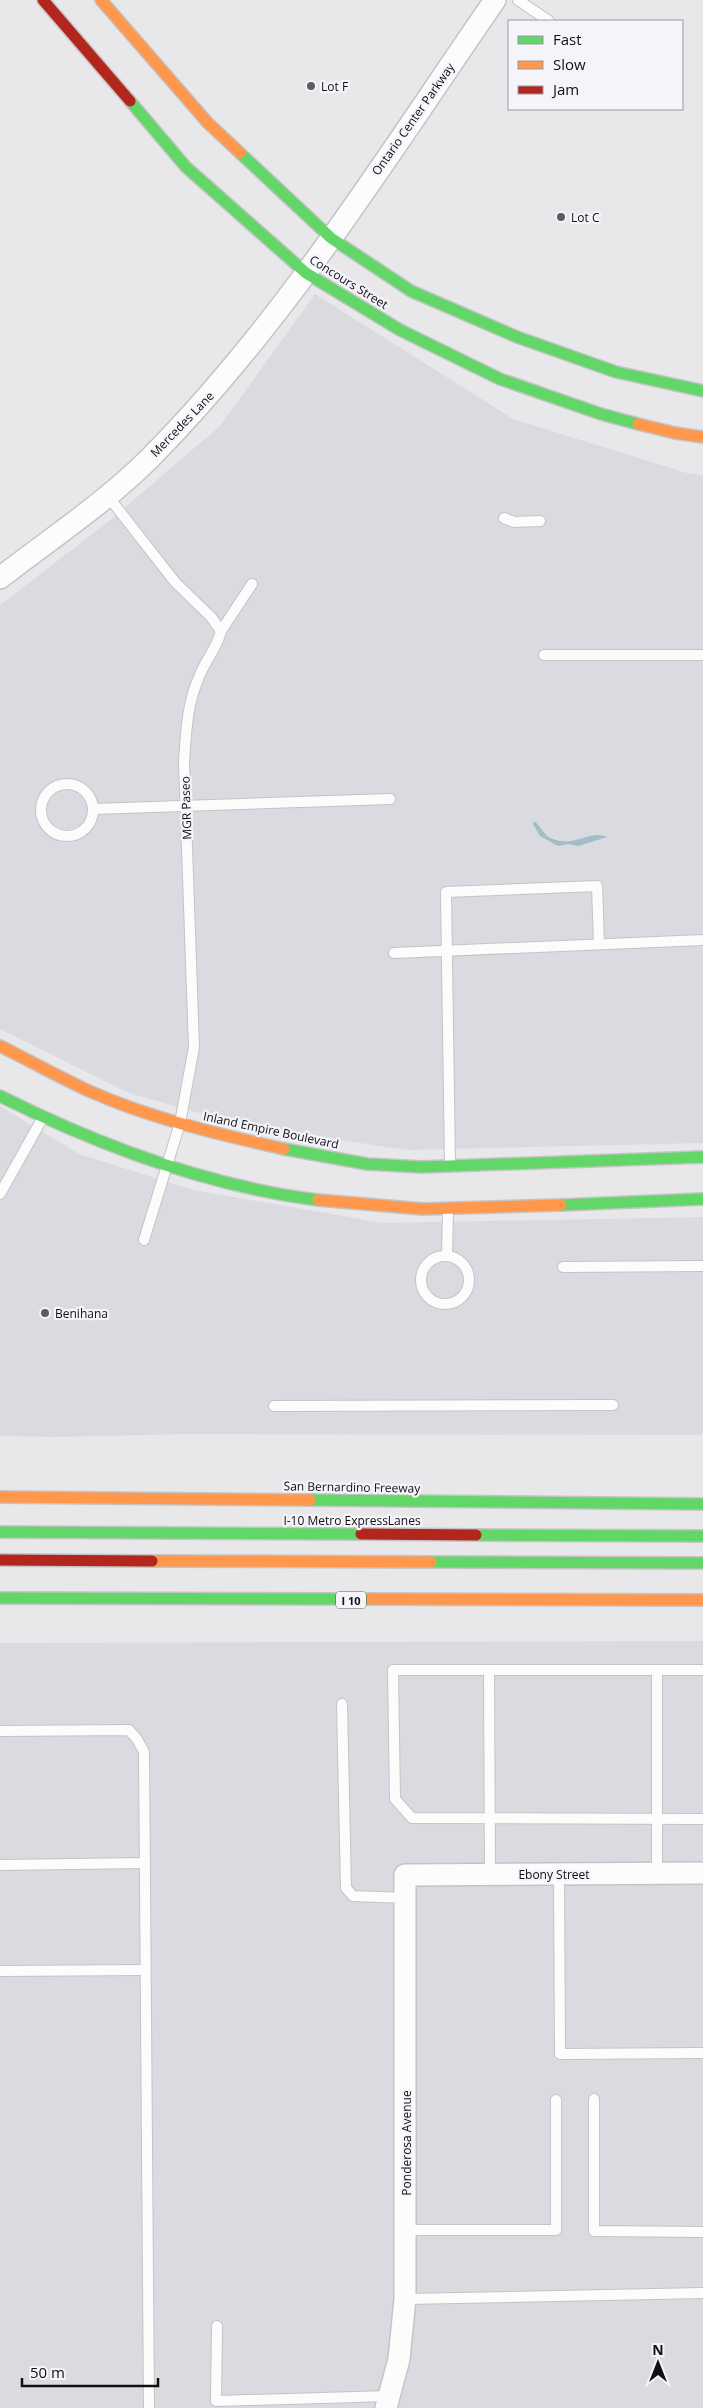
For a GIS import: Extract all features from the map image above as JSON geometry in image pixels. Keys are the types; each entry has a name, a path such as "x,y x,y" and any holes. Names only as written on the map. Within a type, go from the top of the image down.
{"main road":[{"name":"Concours Street","path":"43,0 186,167 306,273 400,330 500,379 601,414 675,433 703,437"},
{"name":"Concours Street","path":"101,0 207,122 330,238 411,291 517,338 616,372 703,391"},
{"name":"Inland Empire Boulevard","path":"0,1046 90,1091 180,1123 207,1132 309,1155 367,1164 450,1166 703,1157"},
{"path":"0,1096 96,1142 166,1167 273,1194 330,1202 448,1209 703,1199"},
{"name":"San Bernardino Freeway","path":"0,1497 703,1504"},
{"name":"I-10 Metro ExpressLanes","path":"0,1532 703,1536"},
{"path":"0,1560 703,1563"},
{"name":"I 10","path":"0,1598 703,1600"}],"street":[{"name":"Ontario Center Parkway","path":"330,238 495,0"},
{"name":"Mercedes Lane","path":"0,578 107,495 149,459 216,388 306,273 330,238"},
{"name":"Ebony Street","path":"405,1875 703,1873"},
{"name":"Ponderosa Avenue","path":"388,2402 403,2332 405,2299 407,2230 405,1875"}],"lane":[{"path":"518,0 548,20"},
{"path":"107,495 175,582 211,616 221,631"},
{"path":"504,518 514,522 540,521"},
{"name":"MGR Paseo","path":"144,1240 180,1123 194,1047 184,762 186,720 199,675 219,641 221,631 252,584"},
{"path":"544,655 703,655"},
{"path":"63,784 80,787 87,793 94,809 89,824 83,831 68,836 52,831 46,825 41,810 47,793 63,784"},
{"path":"94,809 390,799"},
{"path":"450,1166 446,892 596,886 598,944"},
{"path":"394,953 703,940"},
{"path":"0,1194 43,1118"},
{"path":"447,1256 448,1209"},
{"path":"447,1256 461,1262 466,1268 469,1282 463,1296 457,1300 443,1303 435,1302 424,1291 422,1277 424,1270 433,1260 447,1256"},
{"path":"563,1267 703,1266"},
{"path":"274,1406 613,1405"},
{"path":"703,1670 393,1670 395,1799 412,1818 703,1819"},
{"path":"490,1670 490,1874"},
{"path":"657,1670 657,1873"},
{"path":"342,1704 346,1888 353,1896 405,1898"},
{"path":"0,1731 129,1730 137,1739 144,1752 149,2408"},
{"path":"0,1865 145,1863"},
{"path":"559,1874 560,2054 703,2053"},
{"path":"0,1971 145,1970"},
{"path":"594,2099 594,2231 703,2232"},
{"path":"407,2230 556,2230 556,2100"},
{"path":"405,2299 703,2293"},
{"path":"217,2326 216,2404 388,2402"}],"shaded area":[{"path":"315,294 513,419 687,473 703,475 703,1143 407,1150 245,1126 129,1093 0,1029 0,605 108,522 220,426"},
{"path":"0,1106 79,1154 193,1190 383,1223 703,1217 703,1432 700,1435 189,1434 55,1437 0,1436"},
{"path":"703,1641 703,2408 0,2408 0,1643"}],"water":[{"path":"534,821 548,837 559,841 575,840 593,835 607,837 578,846 568,844 558,846 540,836 533,824"}],"traffic: fast":[{"path":"130,101 186,167 306,273 400,330 500,379 601,414 638,424"},
{"path":"240,153 331,238 411,291 517,337 616,372 703,391"},
{"path":"0,1096 76,1131 154,1162 235,1185 276,1194 318,1200"},
{"path":"284,1149 367,1164 422,1167 703,1157"},
{"path":"561,1205 703,1199"},
{"path":"310,1500 703,1504"},
{"path":"0,1532 361,1534"},
{"path":"476,1535 703,1536"},
{"path":"431,1562 703,1563"},
{"path":"0,1598 371,1599"}],"traffic: slow":[{"path":"101,0 207,122 240,153"},
{"path":"638,424 675,433 703,437"},
{"path":"0,1046 89,1091 137,1110 161,1118 284,1149"},
{"path":"318,1200 423,1209 561,1205"},
{"path":"0,1497 310,1500"},
{"path":"152,1561 431,1562"},
{"path":"371,1599 703,1600"}],"traffic: jam":[{"path":"43,0 130,101"},
{"path":"361,1534 476,1535"},
{"path":"0,1560 152,1561"}],"place":[{"name":"Lot F","path":"311,86"},
{"name":"Lot C","path":"561,217"},
{"name":"Benihana","path":"45,1313"}]}
